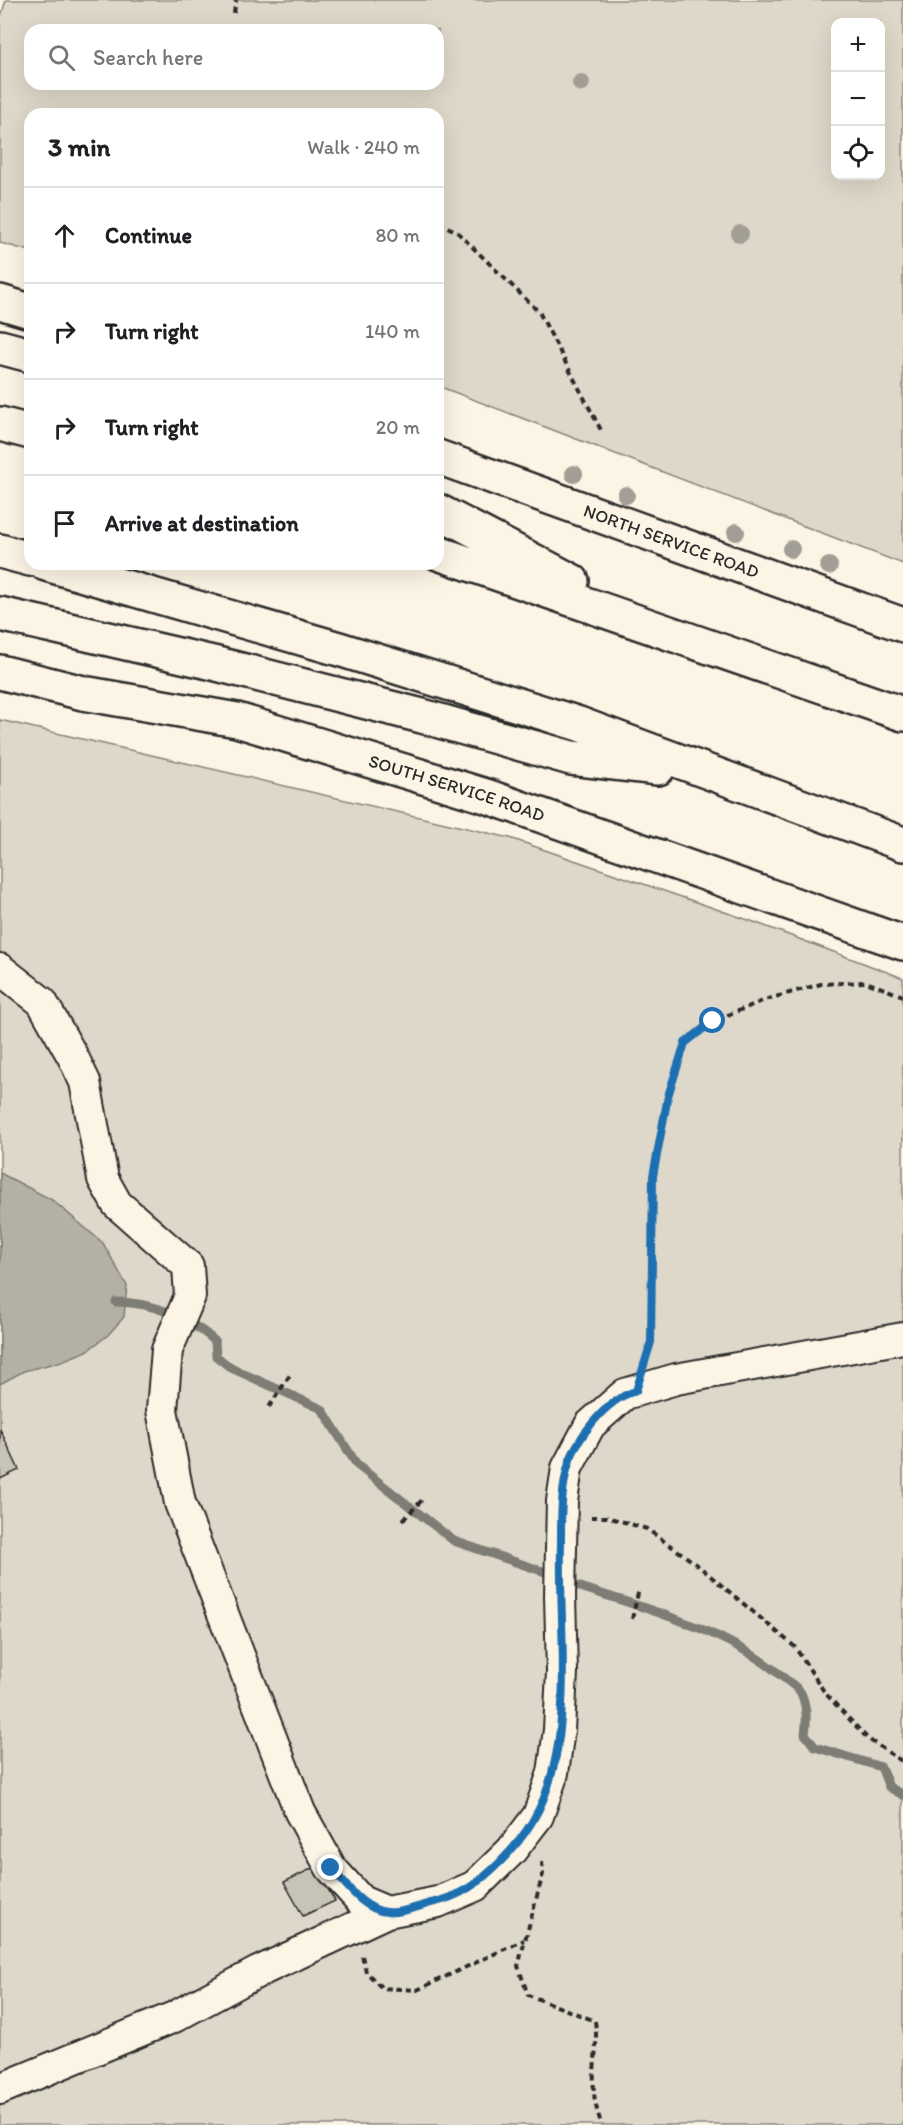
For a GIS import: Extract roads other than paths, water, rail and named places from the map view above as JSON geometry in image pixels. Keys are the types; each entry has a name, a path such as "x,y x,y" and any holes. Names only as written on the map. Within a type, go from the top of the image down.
{"main road":[{"path":"0,302 24,309"},
{"path":"0,347 24,353"},
{"path":"0,424 24,430"},
{"name":"NORTH SERVICE ROAD","path":"444,459 903,626"},
{"path":"444,514 669,632"},
{"path":"0,551 24,557"},
{"path":"444,555 903,714"},
{"path":"67,570 339,649 579,724 706,773 903,844"},
{"path":"0,614 423,716 571,758 706,773"},
{"name":"SOUTH SERVICE ROAD","path":"0,672 83,693 237,720 489,797 903,943"}],"lane":[{"path":"0,969 42,1002 73,1057 85,1082 103,1179 117,1204 188,1266 190,1296 167,1350 162,1410 180,1503 300,1812 331,1868 361,1901 387,1912"},
{"path":"0,2089 174,2018 258,1972 387,1912 438,1902 476,1886 511,1851 538,1816 553,1773 559,1730 562,1672 561,1516 567,1468 590,1425 625,1394 676,1378 903,1338"}],"waterway":[{"path":"116,1302 156,1308 181,1318 215,1341 216,1356 231,1368 322,1409 357,1465 454,1541 545,1572"},
{"path":"571,1584 682,1621 737,1646 761,1661 801,1693 806,1714 805,1734 815,1747 881,1767 889,1787 903,1795"}]}
